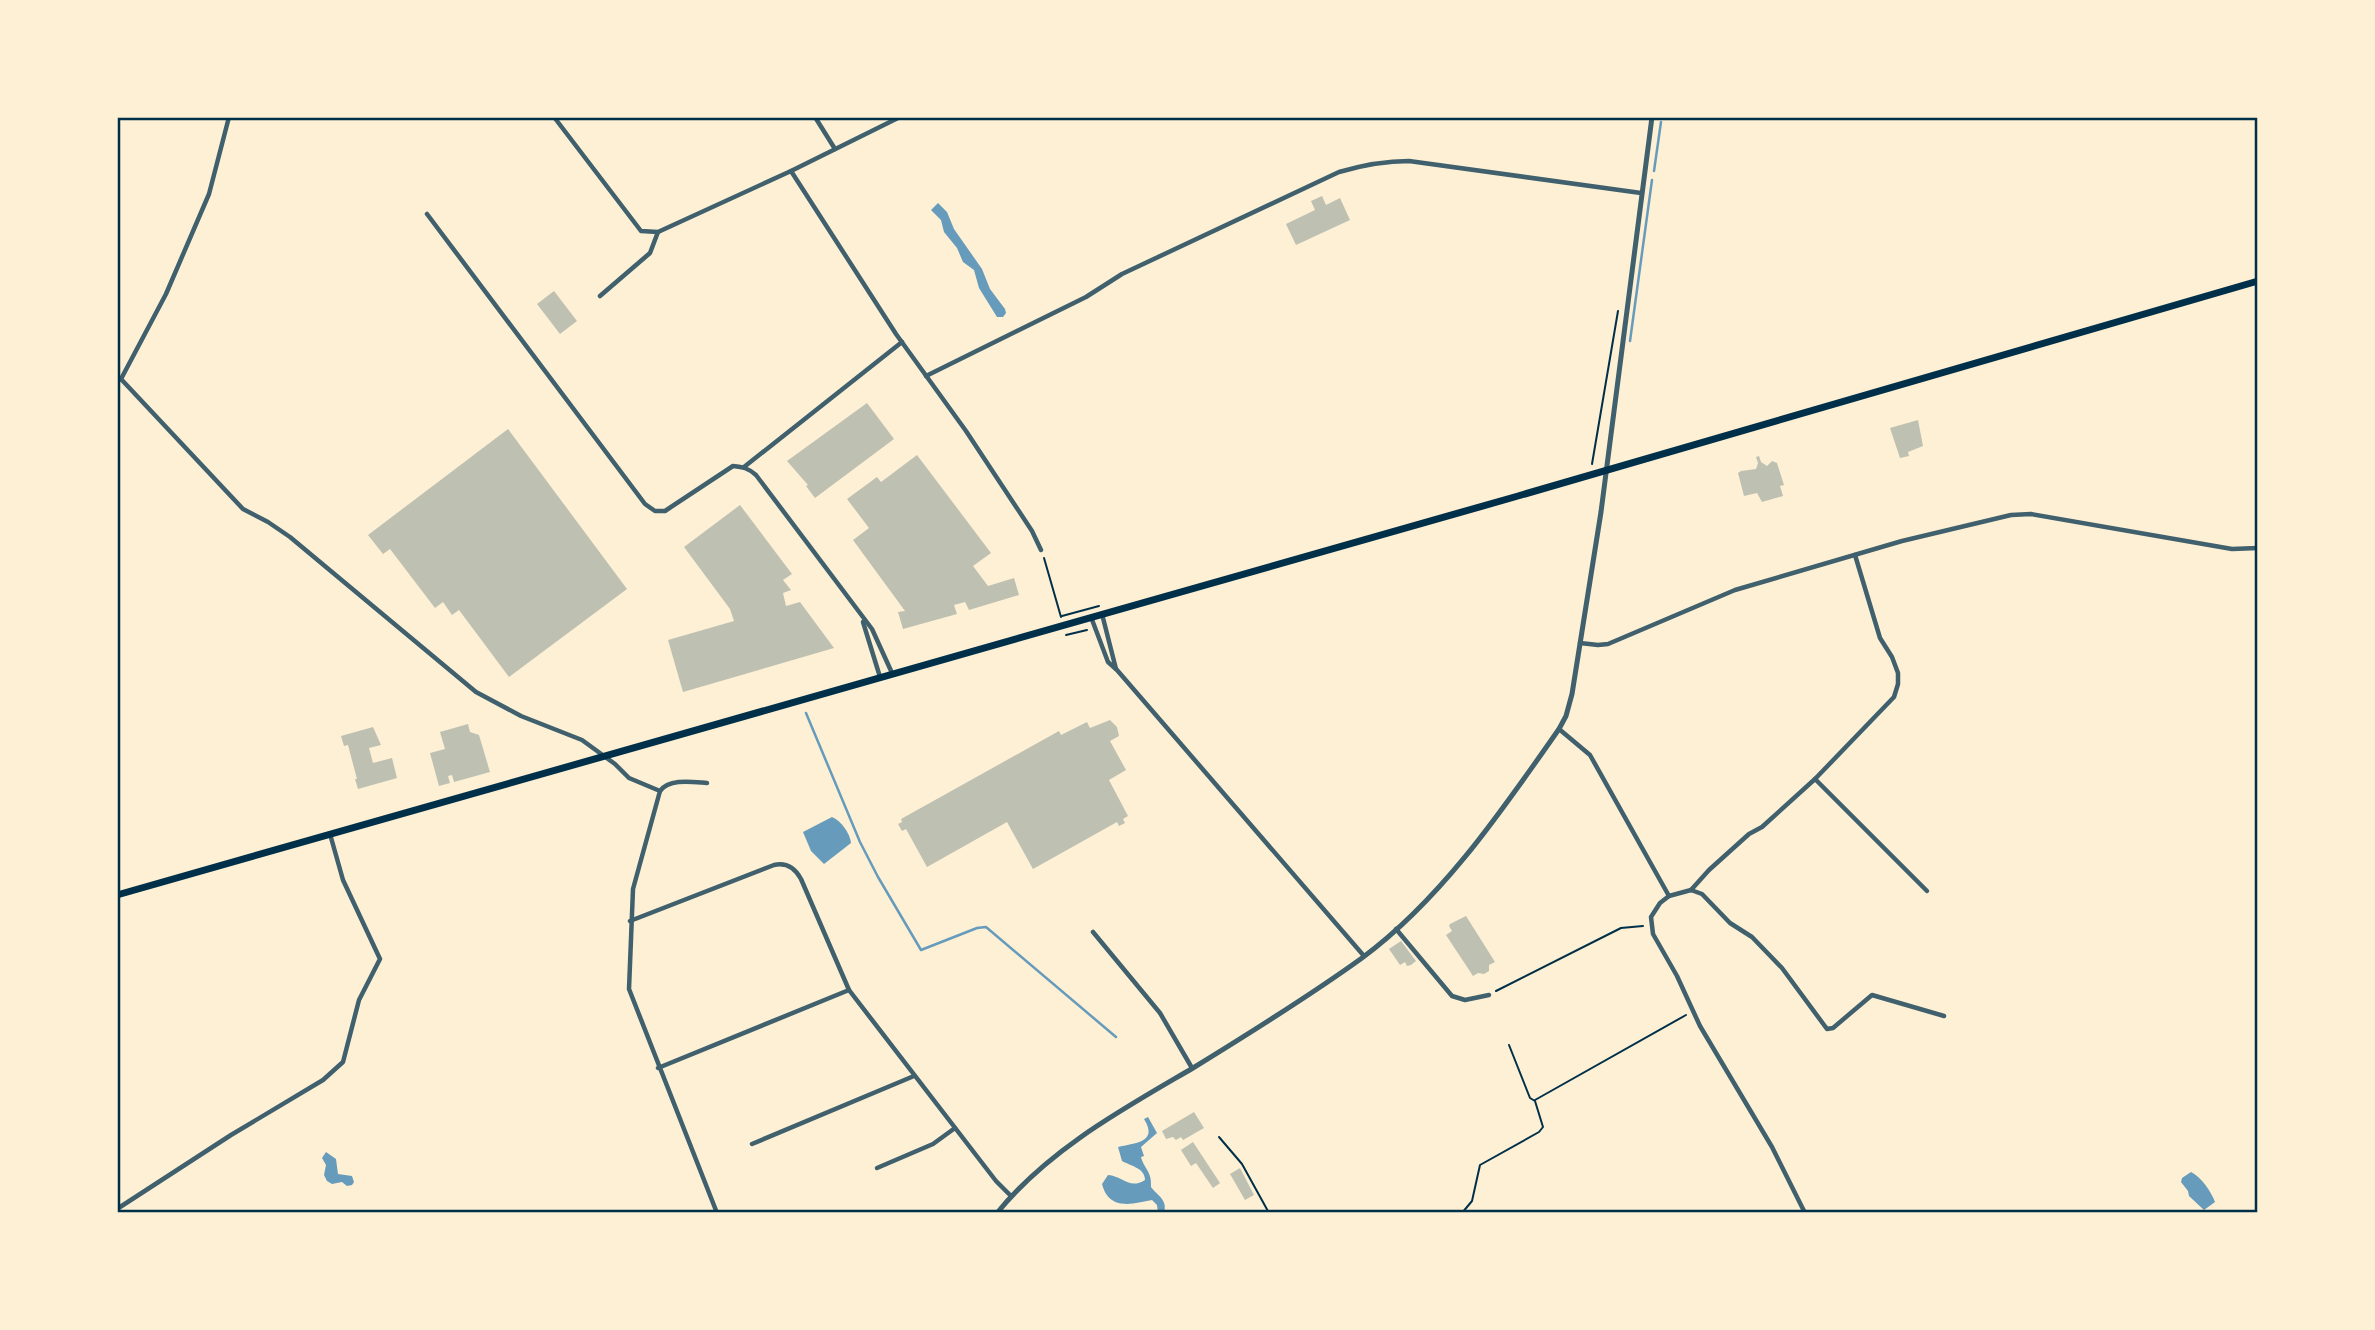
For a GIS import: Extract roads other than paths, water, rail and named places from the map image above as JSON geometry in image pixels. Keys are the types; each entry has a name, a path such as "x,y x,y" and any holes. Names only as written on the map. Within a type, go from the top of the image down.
{"main road":[{"path":"117,895 1091,618 2258,281"}],"street":[{"path":"229,117 209,194 166,294 119,380 243,509 290,537 476,692 520,716 582,740 606,756 629,778 660,791"},
{"path":"554,117 641,231 658,232 792,171 900,117"},
{"path":"815,117 835,149"},
{"path":"997,1213 1011,1196 1050,1161 1088,1132 1292,1006 1364,956 1396,929 1468,854 1559,729 1570,705 1580,643 1606,470 1652,117"},
{"path":"926,376 1086,297 1122,274 1339,172 1361,166 1384,161 1409,161 1641,193"},
{"path":"792,171 902,342 966,431 1032,531 1041,550"},
{"path":"427,214 645,504 655,511 665,511 723,470 733,466 744,467 756,475 861,618 872,629 892,674"},
{"path":"600,296 650,253 658,232"},
{"path":"744,467 902,342"},
{"path":"1580,643 1608,644 1735,590 1902,541 2011,515 2031,514 2232,549 2258,548"},
{"path":"1805,1213 1772,1147 1693,1011 1651,925 1655,909 1669,896 1691,890 1749,834 1762,827 1815,779 1894,697 1898,673 1880,638 1856,555"},
{"path":"1102,614 1116,670"},
{"path":"861,618 880,678"},
{"path":"1091,618 1108,662 1364,956"},
{"path":"1559,729 1590,755 1669,896"},
{"path":"1815,779 1927,891"},
{"path":"707,783 668,784 660,791 632,889 630,996 717,1213"},
{"path":"117,1209 231,1135 323,1080 343,1062 359,1000 380,959 343,880 330,834"},
{"path":"630,921 774,865 785,864 794,869 801,879 849,990 954,1128 1011,1196"},
{"path":"1691,890 1702,894 1730,923 1752,937 1800,990 1827,1029 1833,1028 1872,995 1944,1016"},
{"path":"1396,929 1452,996 1465,1000 1489,995"},
{"path":"1093,932 1160,1013 1192,1068"},
{"path":"658,1068 849,990"},
{"path":"752,1144 914,1076"},
{"path":"877,1168 933,1144 954,1128"}],"water":[{"path":"938,203 947,212 954,229 982,269 990,289 1005,309 1003,317 997,317 979,288 974,270 963,262 957,248 944,232 941,220 931,210"},
{"path":"832,817 845,828 851,843 824,864 811,851 803,832"},
{"path":"1148,1117 1157,1133 1141,1147 1144,1156 1141,1157 1150,1177 1151,1187 1163,1201 1164,1213 1158,1213 1157,1205 1152,1200 1129,1204 1116,1202 1105,1193 1102,1184 1108,1175 1135,1184 1145,1180 1140,1170 1122,1161 1118,1147 1137,1143 1147,1137 1148,1127 1144,1119"},
{"path":"326,1152 336,1159 338,1174 352,1176 352,1185 347,1186 342,1182 332,1184 327,1181 324,1175 326,1165 322,1158"},
{"path":"2191,1172 2205,1185 2215,1202 2204,1210 2189,1196 2181,1182 2182,1178"}],"waterway":[{"path":"1654,171 1661,122"},
{"path":"1630,341 1652,180"},
{"path":"806,713 860,842 921,950 986,927 1116,1037"}]}
